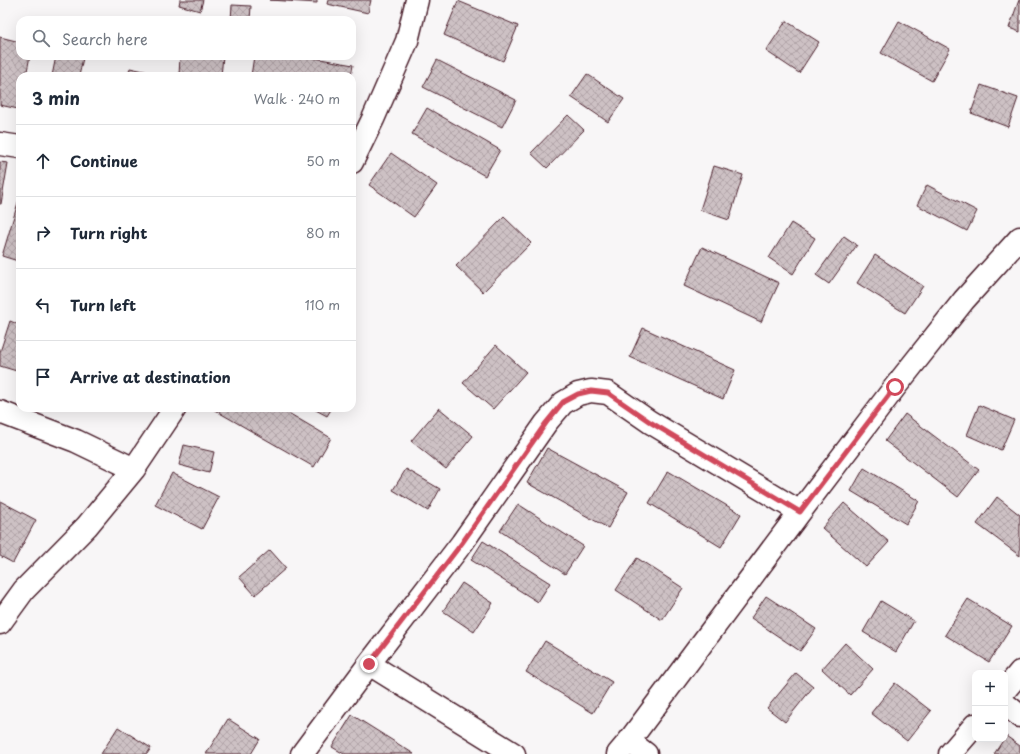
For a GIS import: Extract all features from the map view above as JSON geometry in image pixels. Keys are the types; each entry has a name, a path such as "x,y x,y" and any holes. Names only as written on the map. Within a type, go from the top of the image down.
{"street":[{"path":"356,154 407,41 417,0"},
{"path":"0,144 16,146"},
{"path":"631,750 800,512 964,300 1020,238"},
{"path":"302,754 462,543 546,423 563,402 578,394 591,391 608,393 650,422 800,512"},
{"path":"0,412 76,441 134,469"},
{"path":"0,623 24,590 87,526 134,469 172,412"},
{"path":"369,664 514,754"},
{"path":"1008,686 1020,672"},
{"path":"1008,706 1020,716"},
{"path":"950,754 972,728"}],"building":[{"path":"180,0 203,0 200,11 179,5"},
{"path":"270,0 317,0 317,3"},
{"path":"328,0 371,0 368,13 327,4"},
{"path":"1020,0 1020,32 1009,28"},
{"path":"458,1 518,26 503,61 444,35"},
{"path":"232,5 251,6 250,16 231,16"},
{"path":"786,21 819,42 799,73 766,51"},
{"path":"899,21 950,49 932,81 881,53"},
{"path":"0,37 16,41 16,60 29,60 27,72 16,72 16,109 0,105"},
{"path":"55,60 83,60 80,72 53,72"},
{"path":"180,60 223,60 221,72 179,72"},
{"path":"253,60 326,60 353,65 352,72 252,72"},
{"path":"437,60 516,100 502,127 423,87"},
{"path":"130,68 149,72 129,72"},
{"path":"587,74 624,99 608,122 571,97"},
{"path":"981,85 1018,98 1008,127 971,113"},
{"path":"427,108 500,150 485,176 412,134"},
{"path":"568,115 584,130 547,168 531,153"},
{"path":"391,153 437,185 414,217 369,185"},
{"path":"0,162 8,163 1,204 0,204"},
{"path":"714,166 743,175 729,220 700,210"},
{"path":"927,185 977,211 967,231 917,205"},
{"path":"16,209 16,260 2,256"},
{"path":"504,217 531,243 483,292 456,266"},
{"path":"791,223 815,238 793,274 769,258"},
{"path":"844,236 857,245 829,284 816,275"},
{"path":"702,247 779,283 761,322 684,286"},
{"path":"875,255 923,286 905,313 857,283"},
{"path":"10,321 16,323 16,371 0,366 0,352"},
{"path":"643,328 735,370 723,399 630,357"},
{"path":"496,345 526,372 493,409 463,383"},
{"path":"979,405 1014,420 1001,450 967,435"},
{"path":"439,408 473,436 446,469 411,441"},
{"path":"218,412 287,412 331,438 314,467"},
{"path":"320,412 330,412 327,416"},
{"path":"905,414 979,470 958,497 885,441"},
{"path":"184,445 214,452 209,473 179,465"},
{"path":"547,448 628,492 608,528 527,483"},
{"path":"864,468 919,501 906,524 851,491"},
{"path":"406,469 440,489 428,511 393,490"},
{"path":"668,471 741,514 721,547 649,503"},
{"path":"172,473 219,497 202,529 155,505"},
{"path":"997,497 1020,515 1020,556 977,524"},
{"path":"0,501 36,520 13,563 0,556"},
{"path":"844,503 889,542 866,567 822,528"},
{"path":"518,504 583,546 565,574 500,531"},
{"path":"483,541 550,583 538,602 471,560"},
{"path":"270,550 286,568 255,595 239,577"},
{"path":"637,558 683,588 662,620 616,590"},
{"path":"462,583 493,603 474,632 443,611"},
{"path":"766,596 816,629 800,651 751,618"},
{"path":"968,599 1012,626 989,662 945,635"},
{"path":"881,601 914,621 896,652 863,632"},
{"path":"545,641 612,682 593,713 526,672"},
{"path":"845,643 873,669 850,695 822,669"},
{"path":"796,673 813,687 785,722 767,708"},
{"path":"895,683 931,711 907,741 871,713"},
{"path":"352,715 414,754 344,754 332,747"},
{"path":"228,719 260,739 251,754 206,754"},
{"path":"118,727 151,748 147,754 101,754"},
{"path":"1008,737 1020,746 1020,754 994,754 1002,742 1008,742"}],"route":[{"path":"369,664 462,543 546,423 563,402 578,394 591,391 608,393 650,422 800,512 895,387"}]}
